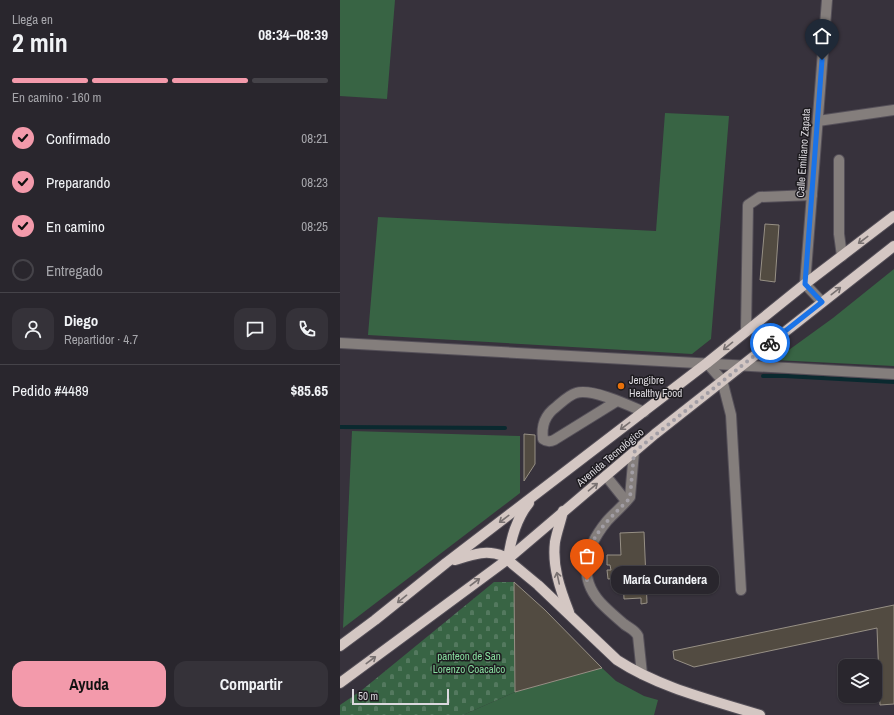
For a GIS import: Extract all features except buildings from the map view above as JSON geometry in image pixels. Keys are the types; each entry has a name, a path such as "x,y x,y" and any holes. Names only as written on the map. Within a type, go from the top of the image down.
{"main road":[{"name":"Avenida Tecnológico","path":"340,646 644,412 805,284 894,216"},
{"name":"Avenida Tecnológico","path":"340,683 508,559 563,511 722,380 894,246"},
{"path":"508,559 510,543 518,521 525,508 535,495"},
{"path":"563,511 554,554 559,585 570,615"},
{"path":"446,563 479,553 497,554 508,559 617,660 642,674 673,687 760,715"}],"street":[{"name":"Calle Emiliano Zapata","path":"805,284 827,0"},
{"path":"818,121 894,110"},
{"path":"839,160 839,234 842,256"},
{"path":"746,332 748,205 760,197 812,195"},
{"path":"805,284 822,302"},
{"path":"340,343 894,374"},
{"path":"707,363 722,380 731,415 741,590"},
{"path":"617,401 554,440 550,442 543,439 544,422 548,413 577,392 592,393 617,401 644,412"},
{"path":"634,452 631,495 607,520 594,539 588,551 585,566 587,580 602,604 619,620 636,632 638,636 642,674"},
{"path":"606,476 626,501"}],"green space":[{"path":"340,0 395,0 387,99 340,96"},
{"path":"665,113 729,116 711,339 692,354 368,335 378,217 656,231"},
{"path":"894,269 894,366 775,360 833,318"},
{"path":"352,431 520,436 520,493 343,628"},
{"name":"panteon de San Lorenzo Coacalco","path":"494,582 514,582 515,692 463,715 340,715 340,705 362,690"},
{"path":"602,668 616,681 644,696 658,700 654,715 463,715 515,692"}],"waterway":[{"path":"763,376 894,382"},
{"path":"340,427 505,428"}],"way so far":[{"path":"587,580 585,566 588,551 594,539 607,520 630,498 634,452 770,343"}],"place":[{"name":"Jengibre Healthy Food","path":"621,386"},
{"name":"María Curandera","path":"587,580"}],"route":[{"path":"770,343 822,302 805,284 822,60"}]}
